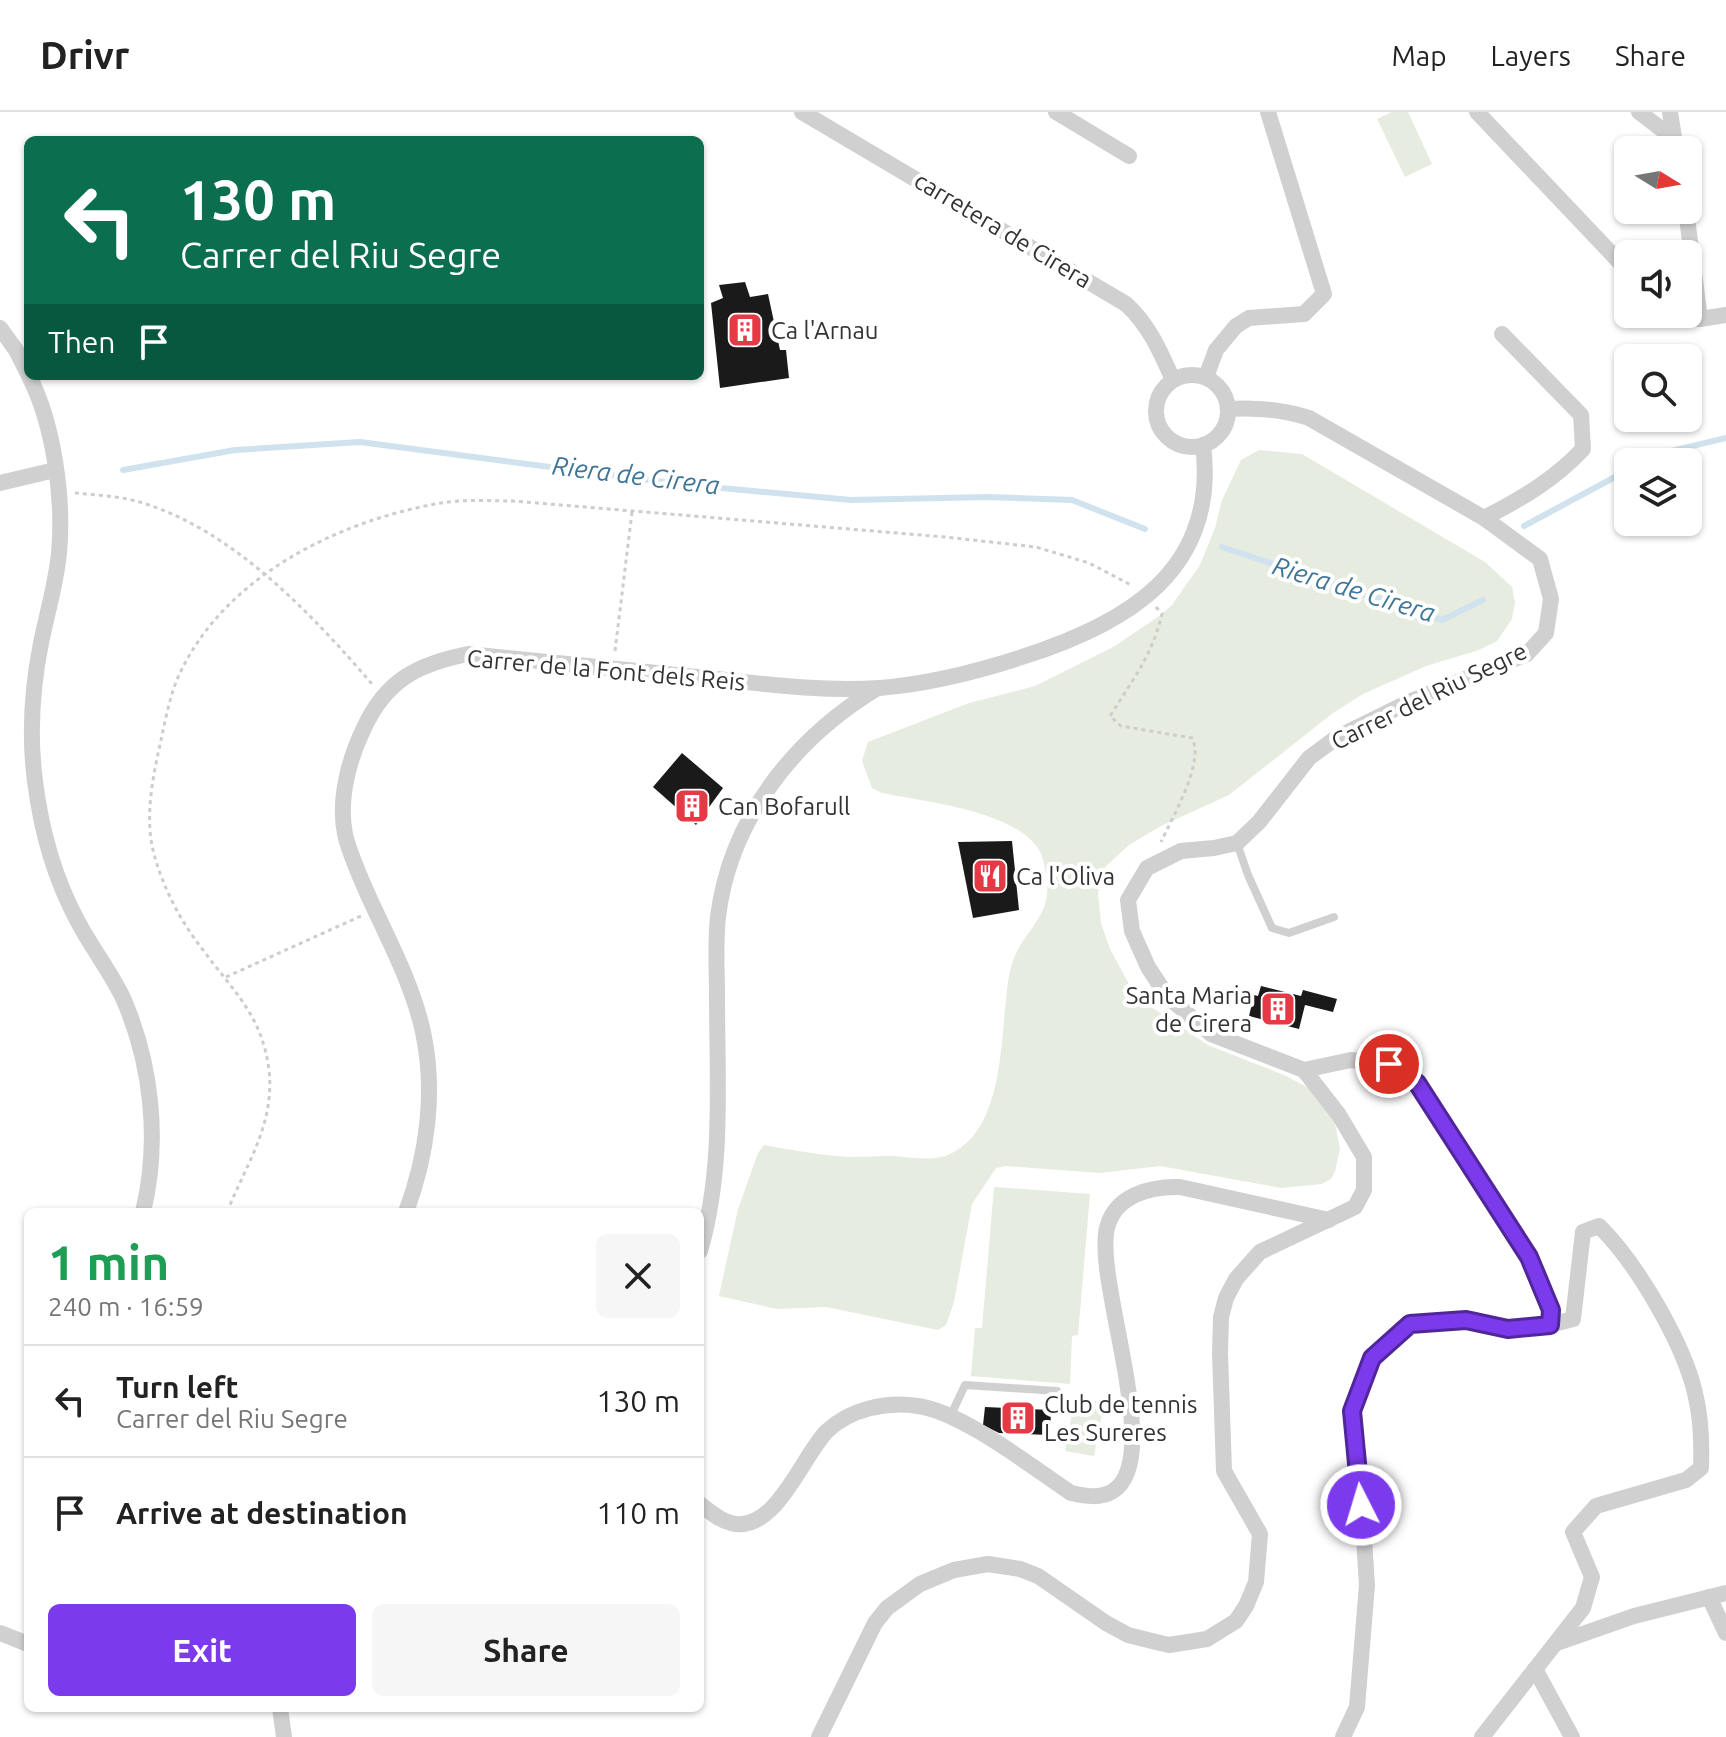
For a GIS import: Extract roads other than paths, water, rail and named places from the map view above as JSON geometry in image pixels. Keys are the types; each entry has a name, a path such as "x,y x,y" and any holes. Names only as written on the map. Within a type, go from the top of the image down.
{"street":[{"name":"carretera de Cirera","path":"802,112 1126,304 1147,326 1173,380"},
{"path":"1056,112 1129,156"},
{"path":"1206,377 1216,350 1236,326 1249,318 1304,314 1324,294 1268,112"},
{"path":"1477,112 1614,256"},
{"path":"1639,112 1665,136"},
{"path":"1670,112 1673,136"},
{"path":"1702,319 1726,315"},
{"path":"0,328 24,367"},
{"path":"1484,518 1528,494 1564,469 1583,449 1581,415 1502,334"},
{"path":"1188,374 1206,377 1220,388 1228,409 1222,431 1203,445 1176,444 1165,436 1158,424 1155,410 1159,396 1173,380 1188,374"},
{"path":"30,380 43,411 59,492 59,555 34,680 32,750 35,781 48,845 65,896 123,998 146,1073 152,1128 150,1176 144,1208"},
{"name":"Carrer del Riu Segre","path":"1228,409 1282,409 1309,418 1484,518 1540,559 1551,599 1546,633 1527,654 1409,702 1336,738 1309,758 1259,822 1237,843"},
{"name":"Carrer de la Font dels Reis","path":"408,1208 426,1133 428,1061 415,1001 345,833 344,809 345,785 368,718 399,680 440,660 468,654 791,686 877,688 964,674 1089,633 1148,597 1175,567 1194,531 1205,491 1203,445"},
{"path":"0,483 55,470"},
{"path":"704,1232 716,1173 718,916 733,854 756,804 787,764 830,721 877,688"},
{"path":"819,1737 875,1623 887,1608 920,1584 954,1570 988,1564 1020,1569 1057,1587 1117,1629 1156,1642 1179,1644 1207,1639 1236,1621 1246,1606 1256,1582 1260,1534 1224,1471 1221,1317 1236,1279 1260,1252 1355,1207 1364,1190 1364,1157 1339,1115 1304,1070 1211,1034 1167,996 1148,967 1132,931 1128,900 1147,868 1181,851 1237,843"},
{"path":"1304,1070 1351,1060 1389,1064 1417,1083 1529,1257 1551,1310 1550,1325"},
{"path":"704,1507 732,1524 746,1524 758,1519 786,1493 828,1431 848,1416 891,1404 919,1406 951,1415 1071,1493 1100,1496 1112,1492 1125,1475 1132,1433 1128,1386 1105,1253 1106,1228 1113,1213 1125,1200 1140,1192 1159,1187 1180,1187 1329,1220"},
{"path":"1343,1737 1357,1707 1367,1585 1352,1411 1372,1358 1410,1324 1466,1320 1508,1329 1550,1325 1573,1319 1583,1232 1599,1226 1619,1245 1672,1334 1695,1392 1702,1435 1701,1468 1686,1480 1596,1506 1573,1532 1592,1577 1583,1608 1482,1737"},
{"path":"1556,1643 1634,1616 1726,1593"},
{"path":"1709,1597 1726,1633"},
{"path":"0,1633 24,1642"},
{"path":"1535,1669 1572,1737"},
{"path":"281,1712 284,1737"}],"lane":[{"path":"1237,843 1272,928 1289,933 1334,917"},
{"path":"951,1415 965,1385 1057,1391"}],"waterway":[{"name":"Riera de Cirera","path":"1684,448 1726,438"},
{"name":"Riera de Cirera","path":"123,470 235,450 360,442 688,485 851,500 987,497 1072,500 1145,529"},
{"name":"Riera de Cirera","path":"1524,526 1614,478"},
{"name":"Riera de Cirera","path":"1222,547 1442,620 1483,600"}],"place":[{"name":"Ca l'Arnau","path":"745,330"},
{"name":"Can Bofarull","path":"692,806"},
{"name":"Ca l'Oliva","path":"990,876"},
{"name":"Santa Maria de Cirera","path":"1278,1009"},
{"name":"Club de tennis Les Sureres","path":"1018,1418"}]}
